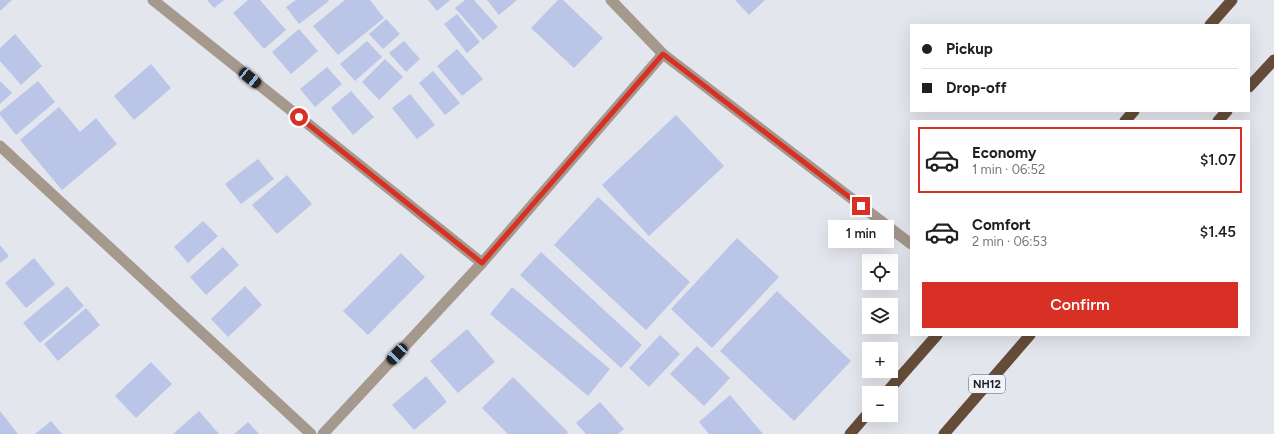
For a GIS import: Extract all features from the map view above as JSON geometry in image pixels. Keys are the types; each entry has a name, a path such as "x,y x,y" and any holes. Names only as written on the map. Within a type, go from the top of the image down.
{"highway":[{"path":"1211,24 1232,0"},
{"path":"1250,86 1274,60"},
{"path":"1126,120 1133,112"},
{"path":"1219,120 1226,112"},
{"path":"892,386 936,336"},
{"name":"NH12","path":"944,434 1029,336"},
{"path":"850,434 862,420"}],"street":[{"path":"153,0 482,263"},
{"path":"611,0 663,54 910,243"},
{"path":"323,434 482,263 663,54"},
{"path":"0,146 310,434"}],"building":[{"path":"0,0 12,0 0,11"},
{"path":"207,0 224,0 214,8"},
{"path":"248,0 260,0 286,30 264,49 233,13"},
{"path":"296,0 329,1 299,24 286,7"},
{"path":"345,0 370,0 384,18 338,55 313,26"},
{"path":"428,0 450,0 437,11"},
{"path":"465,0 474,0 498,27 483,40 455,8"},
{"path":"487,0 517,0 499,15"},
{"path":"558,0 563,0 603,38 574,68 531,28"},
{"path":"735,0 765,0 749,15"},
{"path":"457,14 480,42 467,53 444,24"},
{"path":"386,19 400,34 383,49 369,34"},
{"path":"299,29 318,51 291,74 272,52"},
{"path":"15,34 42,66 21,85 0,61 0,48"},
{"path":"367,41 382,57 355,81 340,64"},
{"path":"404,41 420,59 406,72 389,53"},
{"path":"457,49 483,79 462,96 437,66"},
{"path":"385,59 403,77 379,100 362,82"},
{"path":"151,64 171,88 134,120 114,96"},
{"path":"327,67 342,84 315,107 300,89"},
{"path":"433,71 460,103 445,115 419,83"},
{"path":"0,81 12,93 0,104"},
{"path":"38,81 55,102 16,135 0,115 0,112"},
{"path":"351,91 374,117 353,135 331,108"},
{"path":"410,94 435,125 417,139 392,108"},
{"path":"59,107 80,132 96,118 117,144 62,190 20,140"},
{"path":"676,115 724,166 649,236 602,185"},
{"path":"258,159 274,179 241,204 225,184"},
{"path":"287,175 312,204 277,234 252,205"},
{"path":"598,197 690,282 646,330 554,245"},
{"path":"203,221 218,236 188,263 174,247"},
{"path":"737,238 779,277 712,348 671,309"},
{"path":"0,245 9,256 0,263"},
{"path":"223,247 239,265 206,295 190,277"},
{"path":"541,252 642,345 621,368 520,275"},
{"path":"401,253 425,277 368,335 343,311"},
{"path":"34,258 55,284 26,308 5,283"},
{"path":"67,286 84,306 40,343 23,323"},
{"path":"245,286 262,305 228,337 211,319"},
{"path":"512,287 610,369 588,396 490,314"},
{"path":"777,291 851,361 794,421 720,351"},
{"path":"86,308 100,325 58,361 44,344"},
{"path":"467,329 495,362 458,393 430,361"},
{"path":"660,335 680,354 649,387 629,368"},
{"path":"697,346 730,378 704,406 670,374"},
{"path":"151,362 172,384 136,418 115,396"},
{"path":"426,376 447,402 414,430 392,405"},
{"path":"513,377 568,432 567,434 508,434 482,408"},
{"path":"730,395 763,434 709,434 699,422"},
{"path":"600,402 624,429 618,434 586,434 576,423"},
{"path":"0,411 18,434 0,434"},
{"path":"199,411 219,434 173,434"},
{"path":"51,421 62,434 35,434"},
{"path":"248,422 259,434 234,434"}],"route":[{"path":"299,117 482,263 663,54 861,206"}]}
